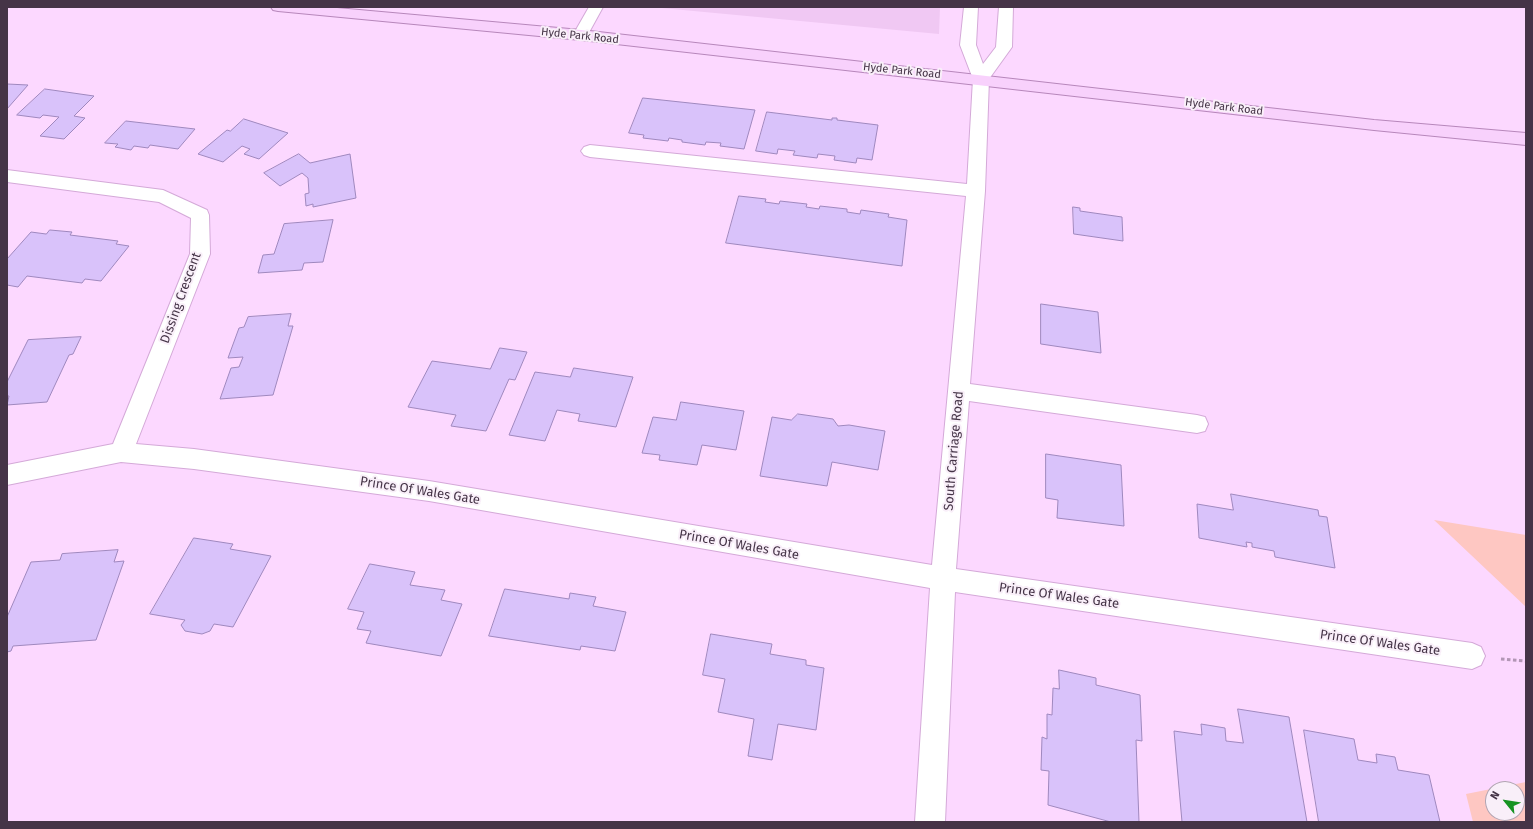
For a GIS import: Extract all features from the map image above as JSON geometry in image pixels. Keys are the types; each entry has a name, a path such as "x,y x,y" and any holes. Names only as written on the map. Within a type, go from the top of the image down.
{"main road":[{"name":"Hyde Park Road","path":"278,7 581,35 1374,124 1526,139"}],"street":[{"path":"581,35 596,7"},
{"name":"South Carriage Road","path":"930,822 943,580 976,191 981,79 968,45 971,7"},
{"path":"981,79 1004,47 1006,7"},
{"path":"590,151 976,191"},
{"name":"Dissing Crescent","path":"7,176 163,196 200,215 200,254 121,452"},
{"path":"959,391 1197,424"},
{"name":"Prince Of Wales Gate","path":"7,475 121,452 194,459 429,491 943,580 1472,656"}],"shaded area":[{"path":"651,7 940,7 939,34"},
{"path":"1434,520 1526,535 1526,607"},
{"path":"1526,782 1526,822 1473,822 1466,794 1485,790 1485,821 1525,821"}],"building":[{"path":"7,84 28,85 7,109"},
{"path":"45,89 94,96 74,116 85,118 64,139 40,136 59,117 43,115 40,118 17,115"},
{"path":"643,98 755,110 744,149 720,146 721,143 706,142 705,145 682,142 682,140 669,138 668,141 643,138 644,135 629,133"},
{"path":"767,112 832,120 832,118 837,118 837,120 878,125 872,160 857,158 856,163 834,160 835,156 818,154 817,158 793,155 795,151 778,149 777,154 756,151"},
{"path":"244,119 288,133 259,159 244,154 250,149 242,146 223,162 198,154 227,130 230,131"},
{"path":"126,121 195,129 178,149 150,145 148,148 134,146 131,150 115,147 118,144 105,143"},
{"path":"299,154 310,163 350,154 356,198 313,207 313,204 306,206 305,194 309,193 308,178 302,173 280,186 264,173"},
{"path":"739,196 766,199 765,202 779,204 780,201 807,204 806,207 819,209 820,206 847,209 847,212 860,214 861,210 889,214 888,217 907,220 902,266 726,243"},
{"path":"1073,207 1080,208 1080,211 1122,217 1123,241 1074,234"},
{"path":"333,220 323,262 304,263 302,270 258,273 263,255 274,254 284,224"},
{"path":"50,230 72,232 70,235 118,241 116,244 129,246 101,281 85,279 82,283 27,276 18,287 7,285 7,259 31,232 46,234"},
{"path":"1041,304 1098,312 1101,353 1041,344"},
{"path":"291,314 288,326 293,326 273,395 220,399 231,368 239,367 243,357 228,358 239,328 244,327 248,317"},
{"path":"81,337 73,354 69,355 47,402 7,405 9,396 7,396 7,382 28,340"},
{"path":"500,348 527,352 515,380 509,379 486,431 451,426 456,415 408,407 432,361 490,369"},
{"path":"574,368 633,377 616,427 578,421 580,414 557,410 545,441 509,435 535,372 570,377"},
{"path":"681,402 744,411 736,450 702,445 697,465 659,460 660,455 642,453 653,417 676,420"},
{"path":"798,414 833,419 838,426 849,425 885,431 878,470 832,462 827,486 760,476 772,417 791,420"},
{"path":"1046,454 1121,465 1124,526 1057,518 1058,500 1046,498"},
{"path":"1231,494 1318,510 1319,516 1327,517 1335,568 1275,557 1274,551 1252,547 1252,543 1246,542 1247,547 1199,538 1197,504 1233,510"},
{"path":"194,538 233,544 230,549 271,556 233,627 214,624 210,631 202,634 185,631 181,625 185,620 150,614"},
{"path":"118,550 114,562 124,561 96,640 13,646 11,651 7,652 7,617 31,562 60,560 62,554"},
{"path":"370,564 415,572 410,585 445,590 441,600 462,604 441,656 366,643 371,631 357,629 364,612 348,609"},
{"path":"505,589 569,599 570,593 596,597 593,606 626,612 615,651 581,646 580,650 489,636"},
{"path":"711,634 772,644 770,654 806,660 806,665 824,668 816,730 778,724 772,760 748,756 754,719 718,712 725,679 703,675"},
{"path":"1059,670 1096,678 1096,685 1140,695 1142,741 1136,740 1139,822 1111,822 1048,805 1049,771 1041,770 1042,737 1047,739 1047,714 1052,715 1053,688 1059,689"},
{"path":"1238,709 1289,717 1307,822 1182,822 1174,731 1202,735 1201,724 1225,728 1226,741 1243,743"},
{"path":"1304,730 1354,739 1358,760 1377,763 1376,754 1395,757 1398,770 1429,775 1440,822 1319,822"}]}
